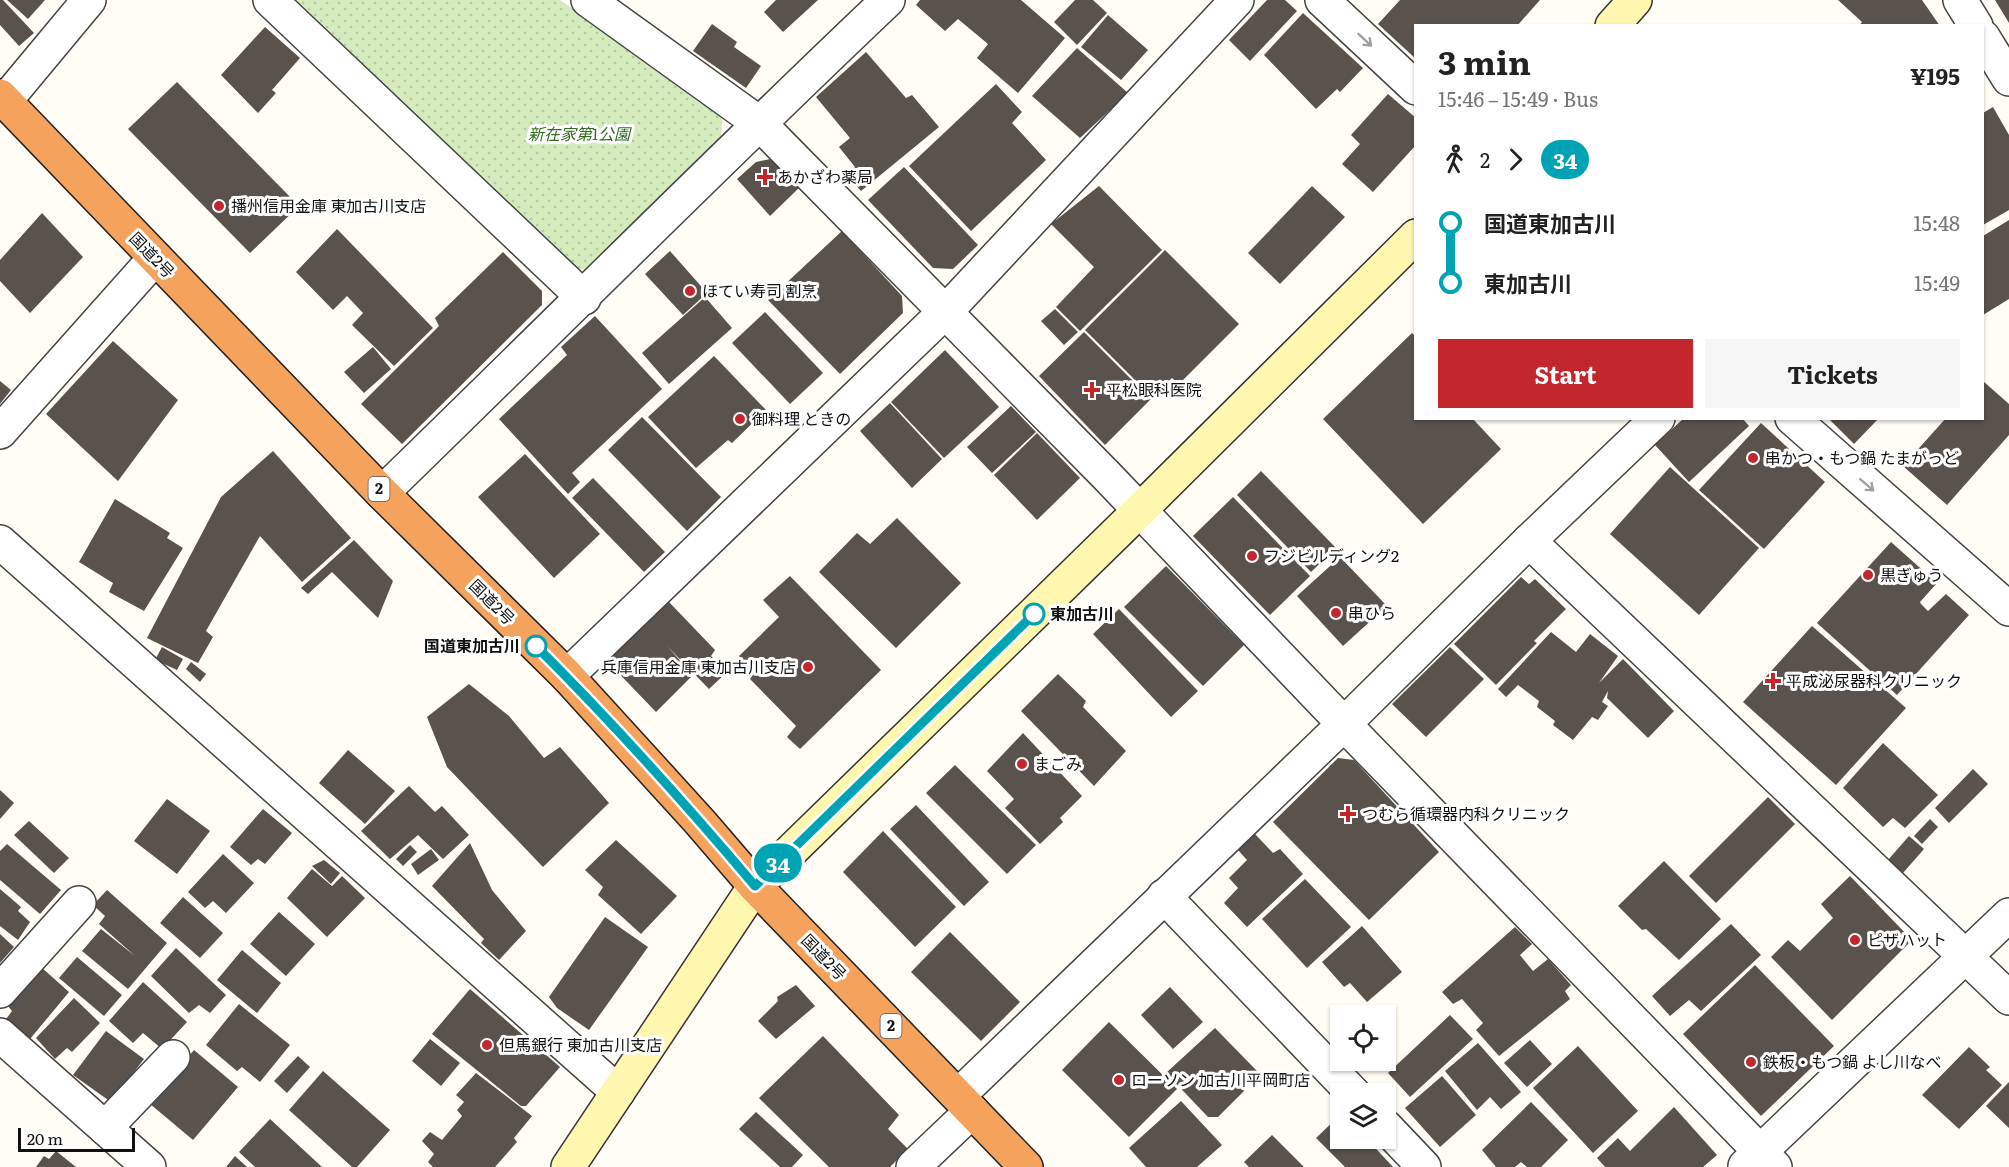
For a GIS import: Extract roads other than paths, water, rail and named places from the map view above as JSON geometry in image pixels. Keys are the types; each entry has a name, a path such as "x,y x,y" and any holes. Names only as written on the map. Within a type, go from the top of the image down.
{"highway":[{"name":"国道2号","path":"2,98 382,493 567,676 755,886 1026,1167"}],"street":[{"path":"2,98 89,0"},
{"path":"270,0 584,298"},
{"path":"588,0 759,123 1140,510 1760,1162 1965,956 2009,915"},
{"path":"382,493 584,298 759,123 888,0"},
{"path":"567,676 946,311 1237,0"},
{"path":"1322,0 1414,86"},
{"path":"1614,24 1635,0"},
{"path":"1960,0 1975,24"},
{"path":"568,1167 755,886 1140,510 1414,238"},
{"path":"0,432 155,258"},
{"path":"913,1167 965,1103 1164,896 1656,420"},
{"path":"1794,420 2009,609"},
{"path":"1529,541 2009,998"},
{"path":"0,542 618,1092"},
{"path":"1164,896 1343,1083"},
{"path":"0,991 79,903"},
{"path":"0,1035 149,1167"},
{"path":"105,1128 173,1057"},
{"path":"1396,1138 1424,1167"}],"place":[{"name":"あかざわ薬局","path":"765,177"},
{"name":"播州信用金庫 東加古川支店","path":"219,206"},
{"name":"ほてい寿司 割烹","path":"690,291"},
{"name":"平松眼科医院","path":"1092,390"},
{"name":"御料理 ときの","path":"740,419"},
{"name":"串かつ・もつ鍋 たまがっど","path":"1753,458"},
{"name":"フジビルディング2","path":"1252,556"},
{"name":"黒ぎゅう","path":"1868,575"},
{"name":"串ひら","path":"1336,613"},
{"name":"東加古川","path":"1034,614"},
{"name":"国道東加古川","path":"536,646"},
{"name":"兵庫信用金庫 東加古川支店","path":"808,667"},
{"name":"平成泌尿器科クリニック","path":"1773,681"},
{"name":"まごみ","path":"1022,764"},
{"name":"つむら循環器内科クリニック","path":"1348,814"},
{"name":"ピザハット","path":"1855,940"},
{"name":"但馬銀行 東加古川支店","path":"487,1045"},
{"name":"鉄板・もつ鍋 よし川なべ","path":"1751,1062"},
{"name":"ローソン 加古川平岡町店","path":"1119,1080"}],"park label":[{"name":"新在家第1公園","path":"579,134"}]}
